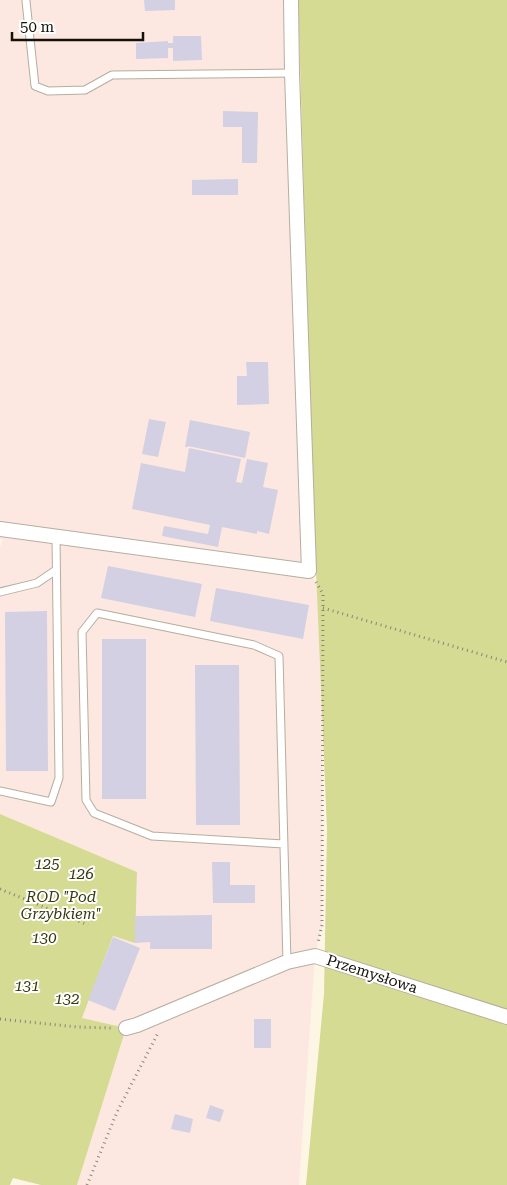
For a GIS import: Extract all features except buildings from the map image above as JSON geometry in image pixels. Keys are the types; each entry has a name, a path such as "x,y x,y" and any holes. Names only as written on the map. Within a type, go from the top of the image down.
{"street":[{"path":"0,529 309,571 290,0"},
{"name":"Przemysłowa","path":"126,1028 286,962 315,956 507,1017"}],"lane":[{"path":"26,1 35,86 48,91 85,90 112,75 292,73"},
{"path":"0,791 51,802 59,778 56,536"},
{"path":"0,592 37,583 56,570"},
{"path":"284,844 152,836 94,813 86,800 82,632 97,612 254,645 279,656 284,844 286,962"}],"path":[{"path":"309,571 323,594 322,925 315,956"},
{"path":"323,608 507,662"},
{"path":"0,889 88,924"},
{"path":"87,1185 117,1112 168,1012"},
{"path":"0,1019 77,1027 126,1028"}],"shaded area":[{"path":"0,0 289,0 309,571 323,594 322,925 315,956 299,1185 77,1185 126,1028 82,1018 113,936 135,942 137,872 0,814 0,547 3,539 0,539"}],"green space":[{"path":"298,0 507,0 507,1185 306,1185 324,994 327,830 314,523"},
{"name":"ROD \"Pod Grzybkiem\"","path":"0,814 137,872 135,943 113,936 82,1018 126,1028 77,1185 41,1185 13,1178 10,1185 0,1185"}],"park label":[{"name":"125","path":"47,864"},
{"name":"126","path":"81,874"},
{"name":"130","path":"44,938"},
{"name":"131","path":"27,986"},
{"name":"132","path":"67,999"}]}
